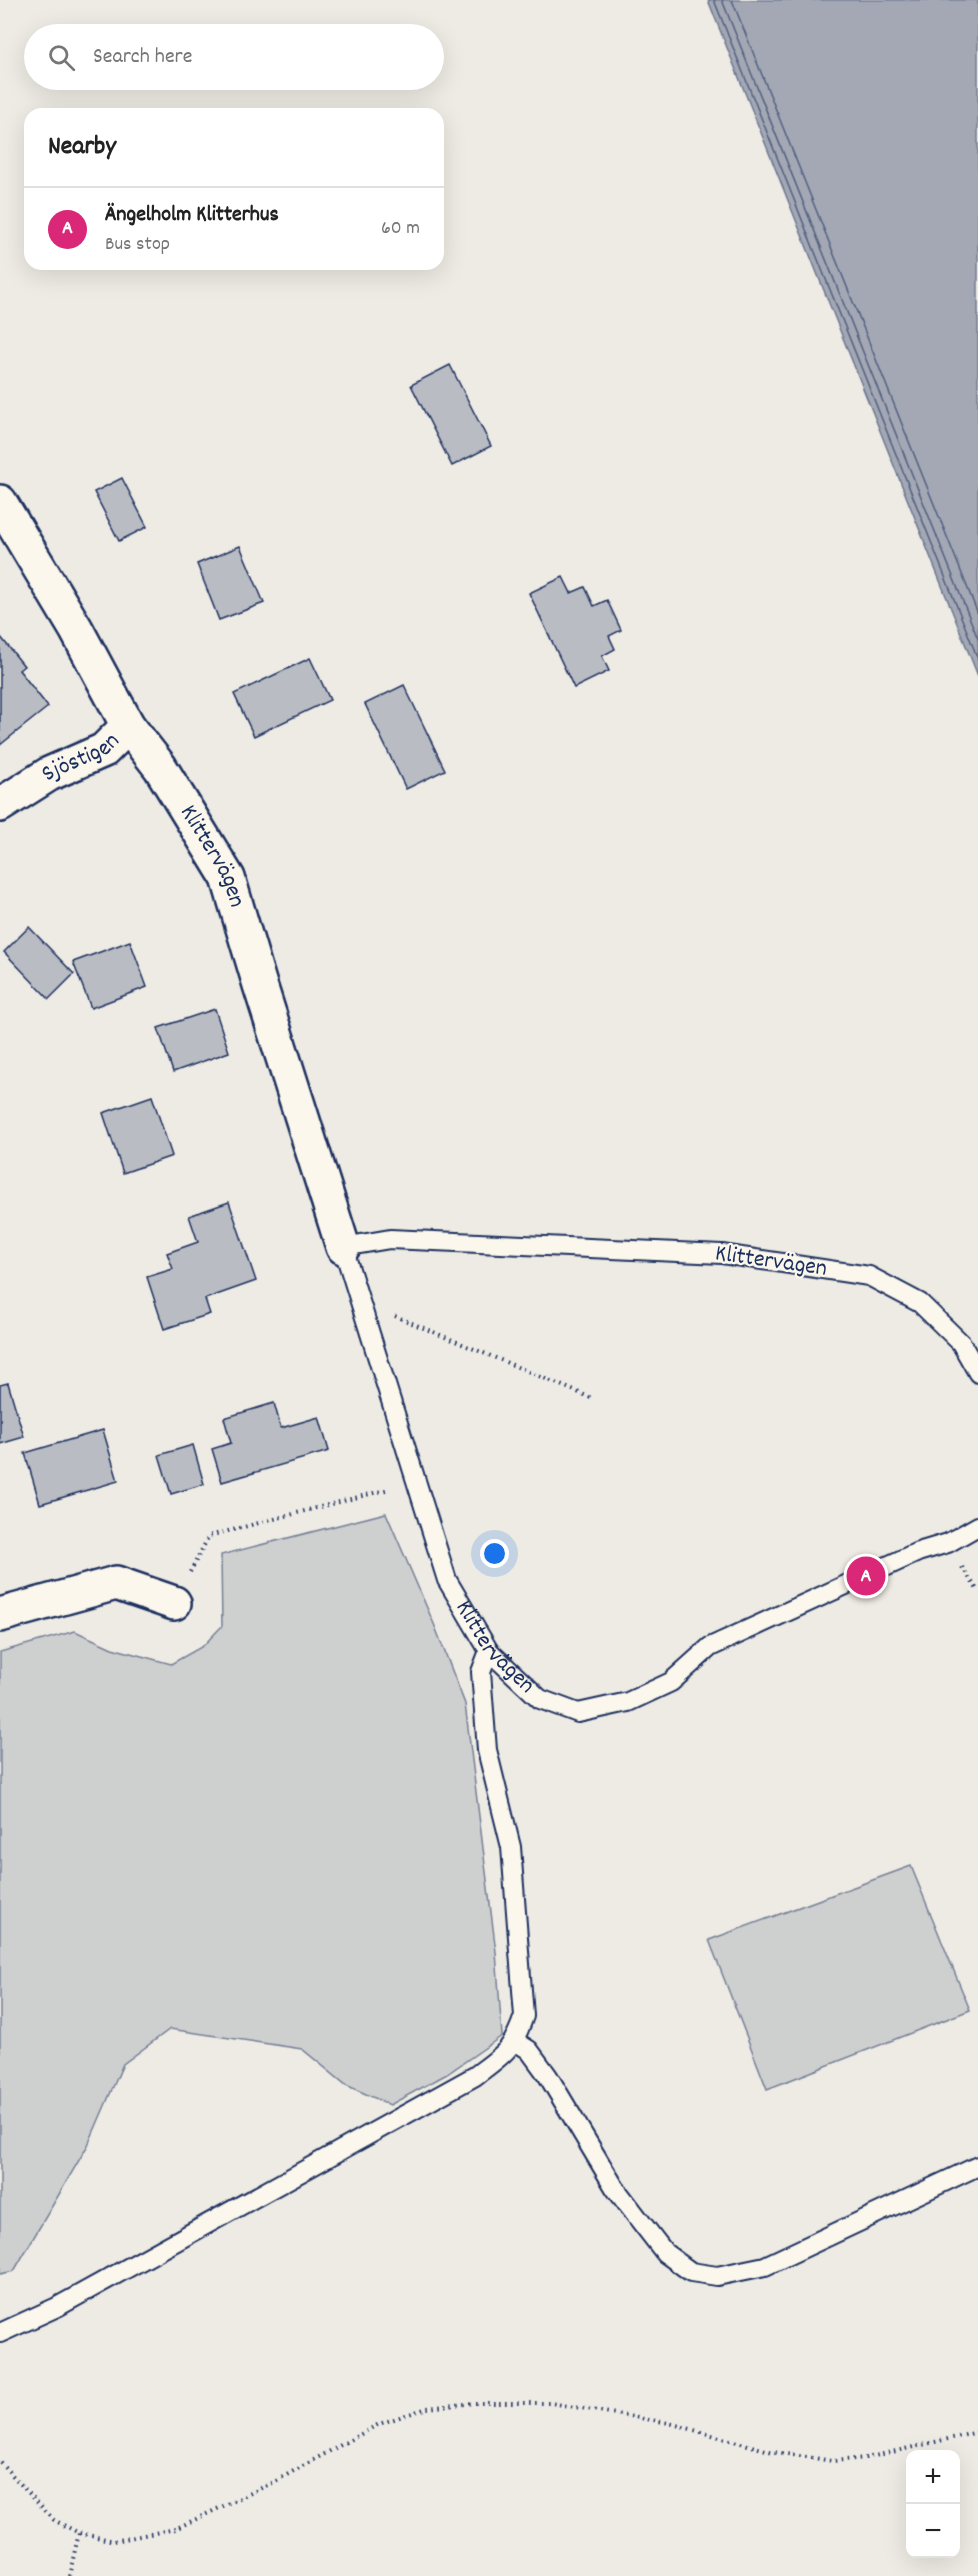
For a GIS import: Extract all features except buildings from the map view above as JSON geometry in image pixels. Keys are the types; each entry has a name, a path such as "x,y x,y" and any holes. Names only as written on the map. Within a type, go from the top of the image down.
{"street":[{"name":"Klittervägen","path":"0,502 76,629 128,726 160,767 228,878 343,1247"},
{"name":"Sjöstigen","path":"0,805 49,774 104,750 128,726"},
{"path":"0,1615 116,1583 174,1603"}],"lane":[{"name":"Klittervägen","path":"978,1373 961,1342 920,1303 869,1276 722,1254 390,1239 343,1247 447,1580 489,1651 540,1699 578,1713 628,1702 671,1682 710,1647 918,1552 948,1544 978,1526"},
{"path":"0,2333 57,2307 475,2076 502,2055 515,2041 524,2016 511,1847 487,1750 481,1672 489,1651"},
{"path":"515,2041 529,2050 548,2076 615,2188 665,2253 691,2272 717,2276 765,2266 978,2166"}],"path":[{"path":"359,1301 594,1399"},
{"path":"174,1603 209,1536 416,1482"},
{"path":"0,2462 54,2520 78,2533 114,2541 175,2529 272,2483 379,2424 427,2408 474,2403 551,2403 669,2423 773,2452 833,2461 866,2458 978,2432"},
{"path":"69,2576 78,2533"}],"shaded area":[{"path":"386,1513 434,1624 465,1704 496,1952 502,2036 447,2074 390,2105 346,2085 302,2049 170,2029 123,2064 88,2145 14,2271 0,2274 0,1652 75,1631 112,1648 171,1664 203,1646 222,1626 221,1555"},
{"path":"911,1866 970,2010 767,2089 709,1940"}],"water":[{"path":"708,0 978,0 978,676"}],"place":[{"name":"Ängelholm Klitterhus","path":"866,1576"}]}
